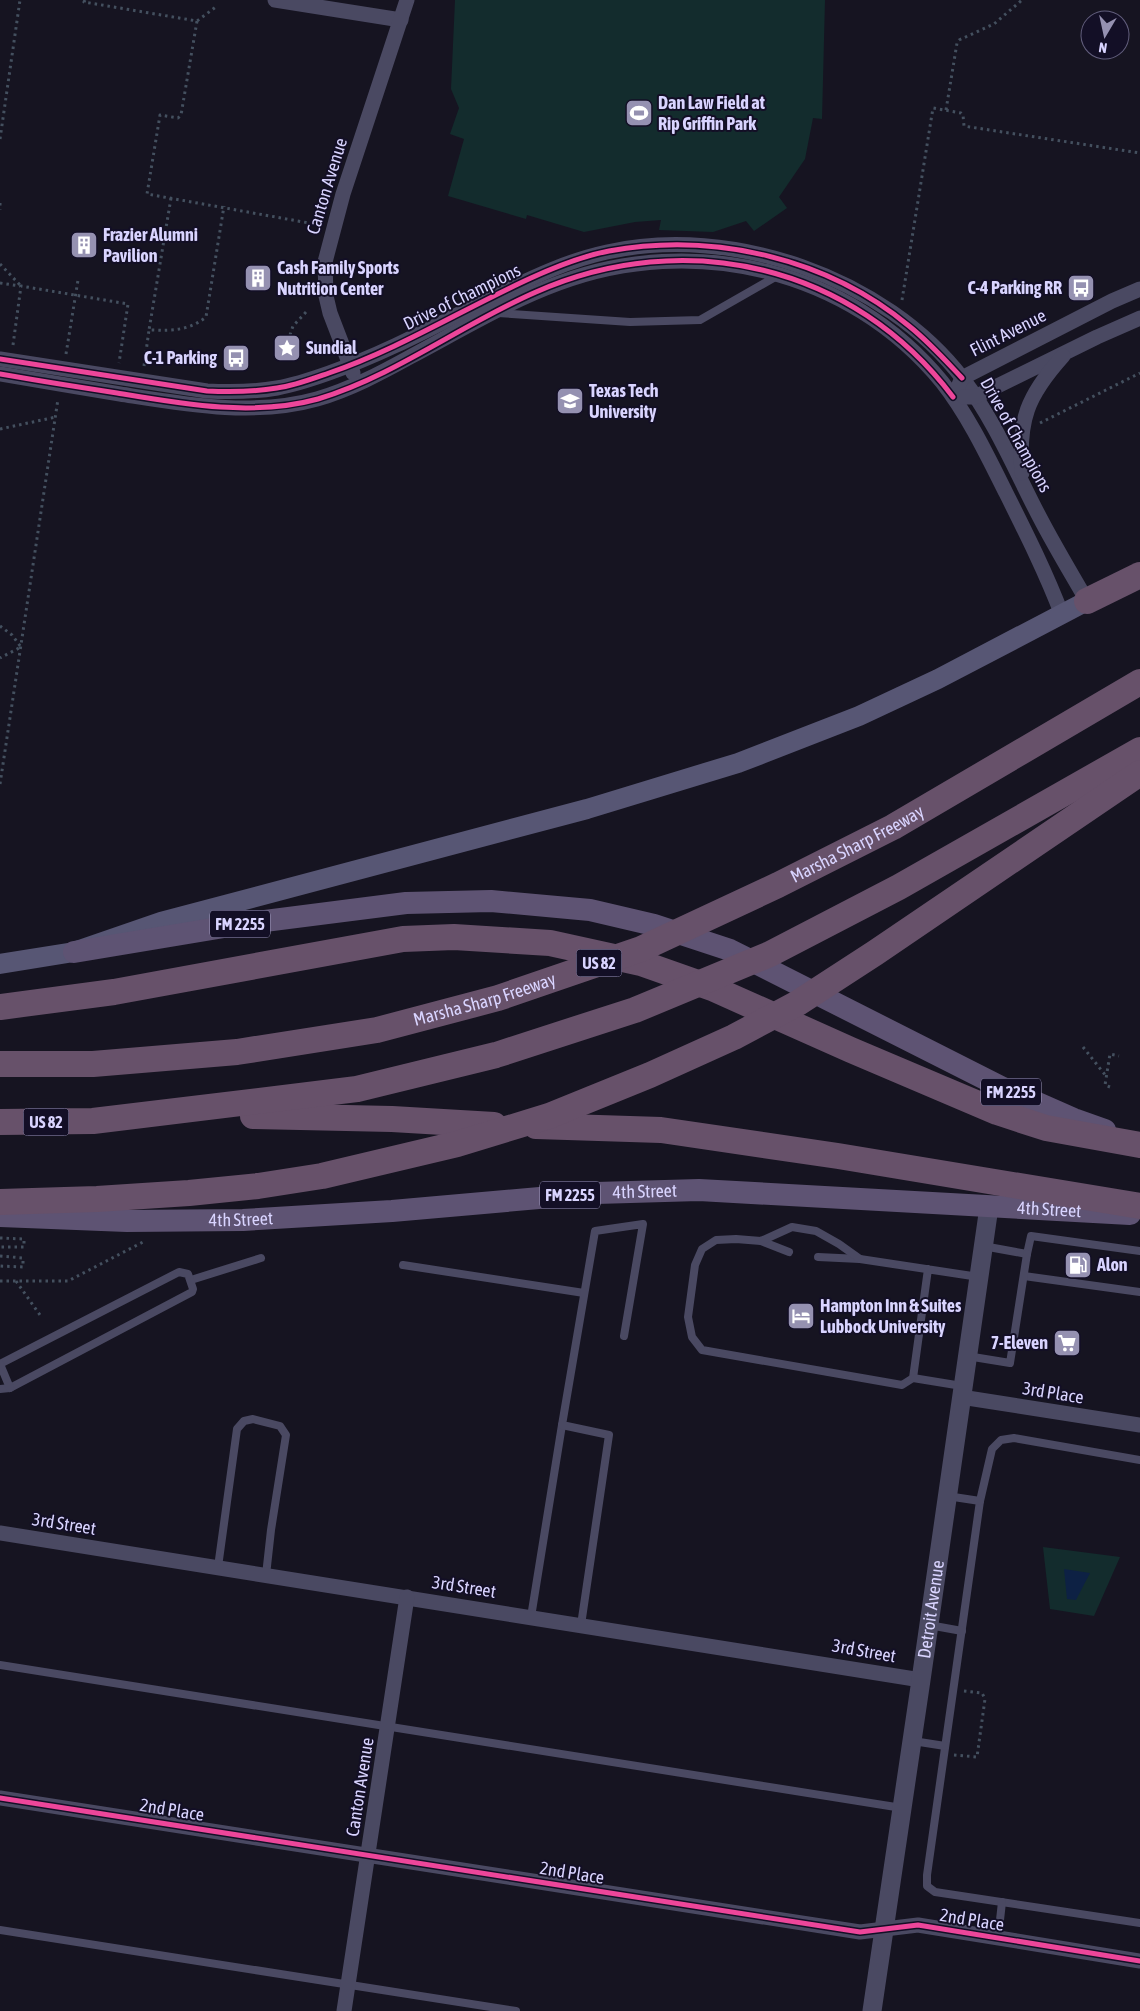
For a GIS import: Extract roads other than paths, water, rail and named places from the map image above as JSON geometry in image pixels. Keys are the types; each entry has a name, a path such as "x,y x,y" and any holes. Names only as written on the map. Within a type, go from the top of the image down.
{"highway":[{"path":"1087,602 1140,575"},
{"name":"Marsha Sharp Freeway","path":"0,1064 93,1064 237,1052 377,1030 498,998 641,949 778,885 893,828 1140,682"},
{"name":"US 82","path":"0,1122 93,1122 357,1089 496,1055 635,1010 770,954 899,887 1140,750"},
{"path":"0,1202 189,1194 322,1176 456,1144 549,1116 650,1075 734,1036 798,1003 1140,773"},
{"path":"0,1007 114,992 403,939 454,937 550,943 642,963 712,988 997,1112 1046,1128 1140,1143"},
{"path":"93,1122 272,1116 661,1130 838,1156 1140,1206"}],"main road":[{"path":"0,964 74,952 161,922 587,809 738,763 859,716 938,679 1087,602"},
{"name":"FM 2255","path":"74,952 242,924 406,903 491,901 590,910 654,925 730,950 1001,1087 1074,1119 1140,1143"},
{"name":"4th Street","path":"0,1216 127,1221 243,1220 392,1211 596,1193 700,1190 1140,1215"}],"street":[{"path":"275,0 401,20"},
{"name":"Canton Avenue","path":"358,383 330,313 326,296 324,262 343,194 407,0"},
{"name":"Drive of Champions","path":"0,359 207,390 234,392 278,388 350,366 391,348 531,278 572,262 607,252 644,246 680,245 720,247 770,256 844,284 879,304 909,326 937,351 962,378 990,421 1039,516 1087,602"},
{"name":"Drive of Champions","path":"0,374 172,402 231,407 280,405 317,399 376,376 492,313 537,291 591,272 648,262 696,260 732,264 779,275 823,290 854,307 884,327 928,367 953,397 989,460 1051,586 1062,615"},
{"name":"Flint Avenue","path":"953,397 962,378 1112,301 1140,289"},
{"path":"953,397 975,397 1140,318"},
{"path":"1023,482 1021,438 1027,409 1040,385 1068,351"},
{"name":"Detroit Avenue","path":"872,2011 989,1207"},
{"name":"3rd Place","path":"962,1391 1140,1426"},
{"name":"3rd Street","path":"0,1533 921,1680"},
{"name":"Canton Avenue","path":"344,2011 407,1597"},
{"name":"2nd Place","path":"0,1798 860,1932 918,1925 1140,1961"}],"lane":[{"path":"492,313 630,322 700,320 779,275"},
{"path":"531,1617 595,1230 642,1224 624,1336"},
{"path":"762,1241 792,1227 816,1231 860,1259"},
{"path":"967,1356 1010,1362 1030,1236 1140,1250"},
{"path":"789,1252 762,1241 736,1239 716,1240 702,1250 695,1265 688,1317 692,1337 702,1350 902,1385 912,1378 934,1382 962,1391"},
{"path":"983,1246 1027,1254"},
{"path":"818,1257 860,1259 979,1277"},
{"path":"190,1280 261,1258"},
{"path":"403,1265 584,1293"},
{"path":"912,1378 928,1269"},
{"path":"0,1389 10,1388 192,1292 194,1289 188,1274 184,1271 179,1272 0,1364 10,1388"},
{"path":"1024,1276 1140,1292"},
{"path":"218,1568 236,1428 244,1421 253,1419 280,1426 286,1435 266,1575"},
{"path":"562,1425 609,1435 581,1625"},
{"path":"1140,1460 1014,1438 1000,1440 992,1449 980,1501 927,1876 927,1886 934,1892 1140,1923"},
{"path":"947,1496 980,1501"},
{"path":"929,1625 962,1631"},
{"path":"0,1665 902,1808"},
{"path":"912,1741 945,1749"},
{"path":"998,1938 1002,1902"},
{"path":"0,1930 516,2011"}],"water":[{"path":"1064,1569 1090,1573 1076,1600 1067,1599"}],"place":[{"name":"Dan Law Field at Rip Griffin Park","path":"639,113"},
{"name":"Frazier Alumni Pavilion","path":"84,245"},
{"name":"Cash Family Sports Nutrition Center","path":"258,278"},
{"name":"C-4 Parking RR","path":"1081,288"},
{"name":"Sundial","path":"287,348"},
{"name":"C-1 Parking","path":"236,358"},
{"name":"Texas Tech University","path":"570,401"},
{"name":"Alon","path":"1078,1265"},
{"name":"Hampton Inn & Suites Lubbock University","path":"801,1316"},
{"name":"7-Eleven","path":"1067,1343"}]}
